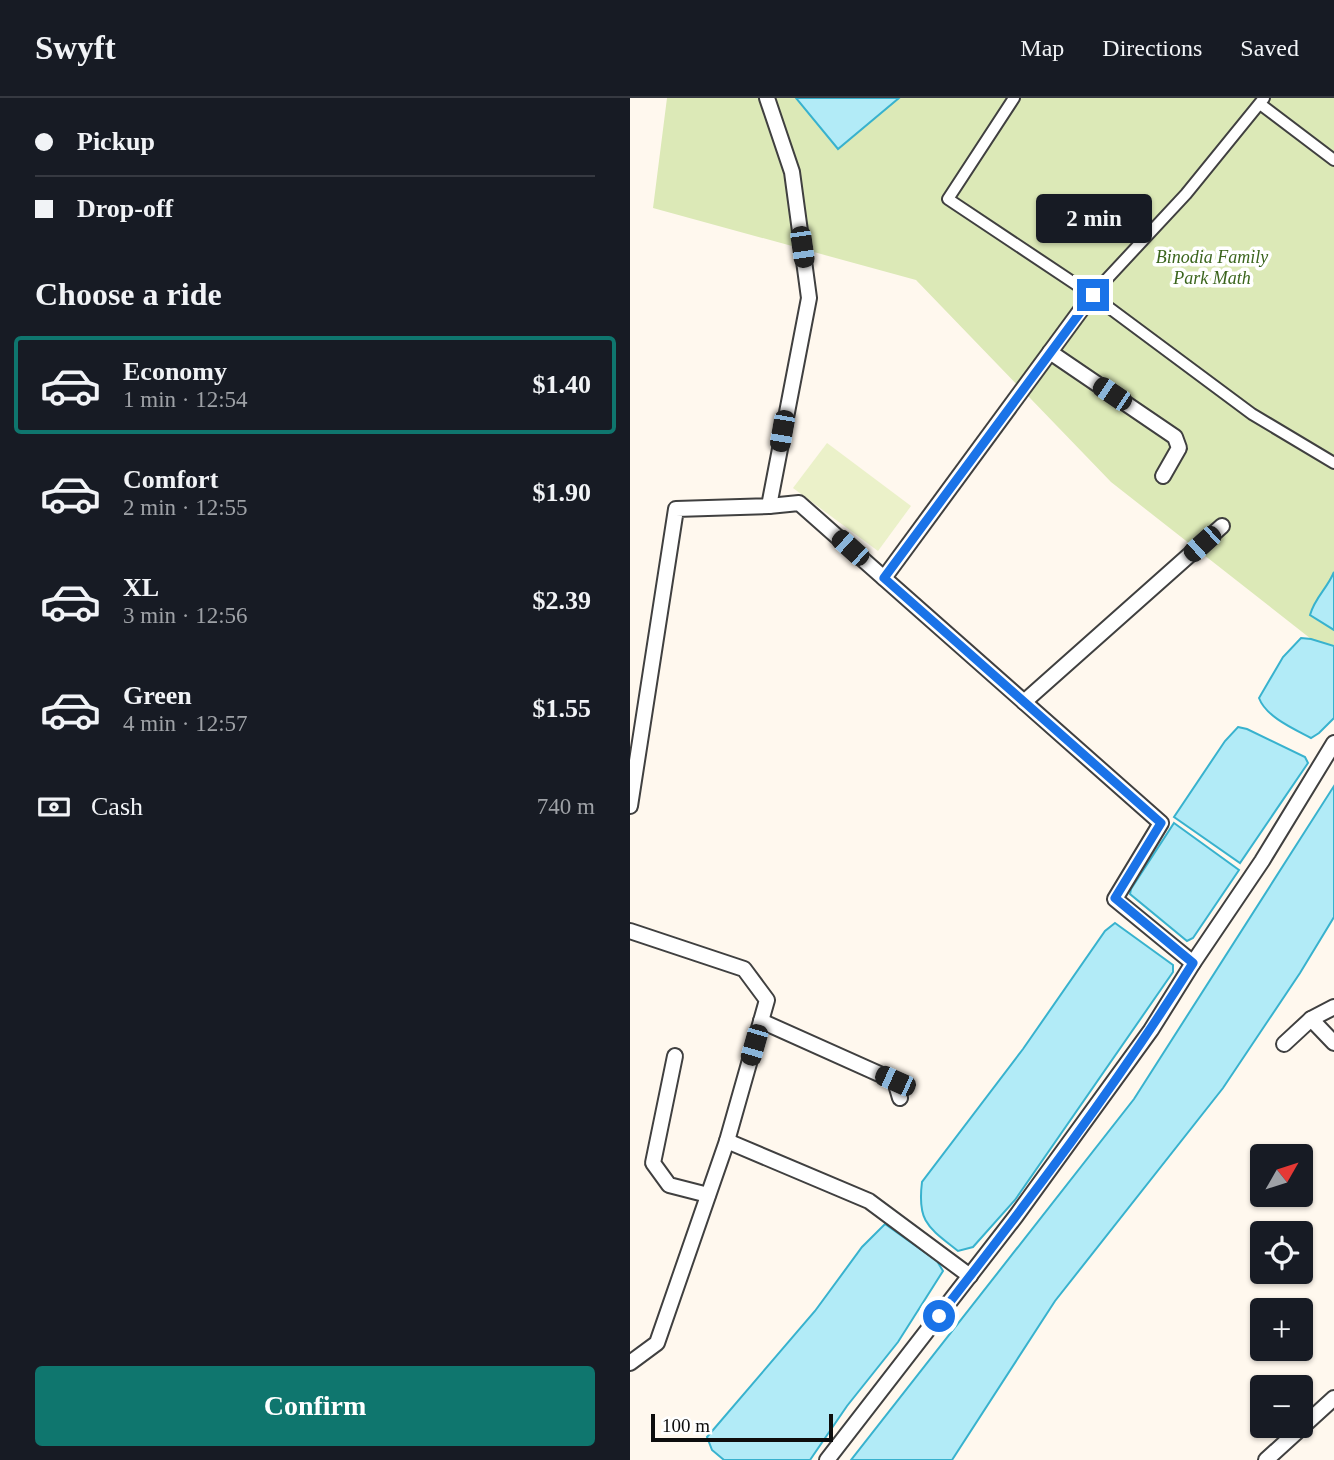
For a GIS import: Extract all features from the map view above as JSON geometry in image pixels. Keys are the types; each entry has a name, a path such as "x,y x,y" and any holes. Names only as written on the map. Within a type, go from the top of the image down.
{"street":[{"path":"767,98 792,172 810,298 769,506"},
{"path":"1014,98 948,200 1093,295 1252,414 1334,463"},
{"path":"884,578 1093,295 1186,194 1262,101 1334,160"},
{"path":"1050,352 1175,437 1179,449 1163,476"},
{"path":"630,806 676,509 799,503 1161,823 1115,898 1193,963"},
{"path":"1024,702 1222,526"},
{"path":"827,1460 970,1276 1151,1030 1262,861 1334,743"},
{"path":"630,931 744,969 767,1000 727,1141 657,1343 630,1363"},
{"path":"1284,1044 1311,1019 1334,1007"},
{"path":"1311,1019 1334,1043"},
{"path":"761,1021 895,1081 900,1098"},
{"path":"676,1056 653,1163 669,1185 708,1195"},
{"path":"727,1141 869,1201 970,1276"},
{"path":"1266,1460 1334,1398"}],"green space":[{"name":"Binodia Family Park Math","path":"667,98 1334,98 1334,657 1111,482 916,280 653,208"},
{"path":"827,443 911,506 878,551 793,488"}],"water":[{"path":"796,98 899,98 838,149"},
{"path":"1334,572 1334,630 1310,615"},
{"path":"1301,638 1334,646 1334,718 1311,738 1274,717 1259,698 1283,657"},
{"path":"1238,727 1305,757 1308,763 1240,863 1174,817 1225,741"},
{"path":"1334,786 1334,917 1223,1088 1055,1301 952,1460 851,1460 1134,1099"},
{"path":"1174,823 1239,870 1193,938 1187,941 1130,894"},
{"path":"1115,923 1173,965 1173,972 1015,1200 973,1247 958,1251 932,1229 923,1215 922,1182 1023,1049 1105,931"},
{"path":"885,1224 937,1261 943,1271 898,1342 847,1406 810,1460 724,1460 712,1450 707,1437 815,1311 862,1247"}],"route":[{"path":"939,1316 1016,1216 1151,1030 1193,963 1115,898 1161,823 884,578 1093,295"}]}
